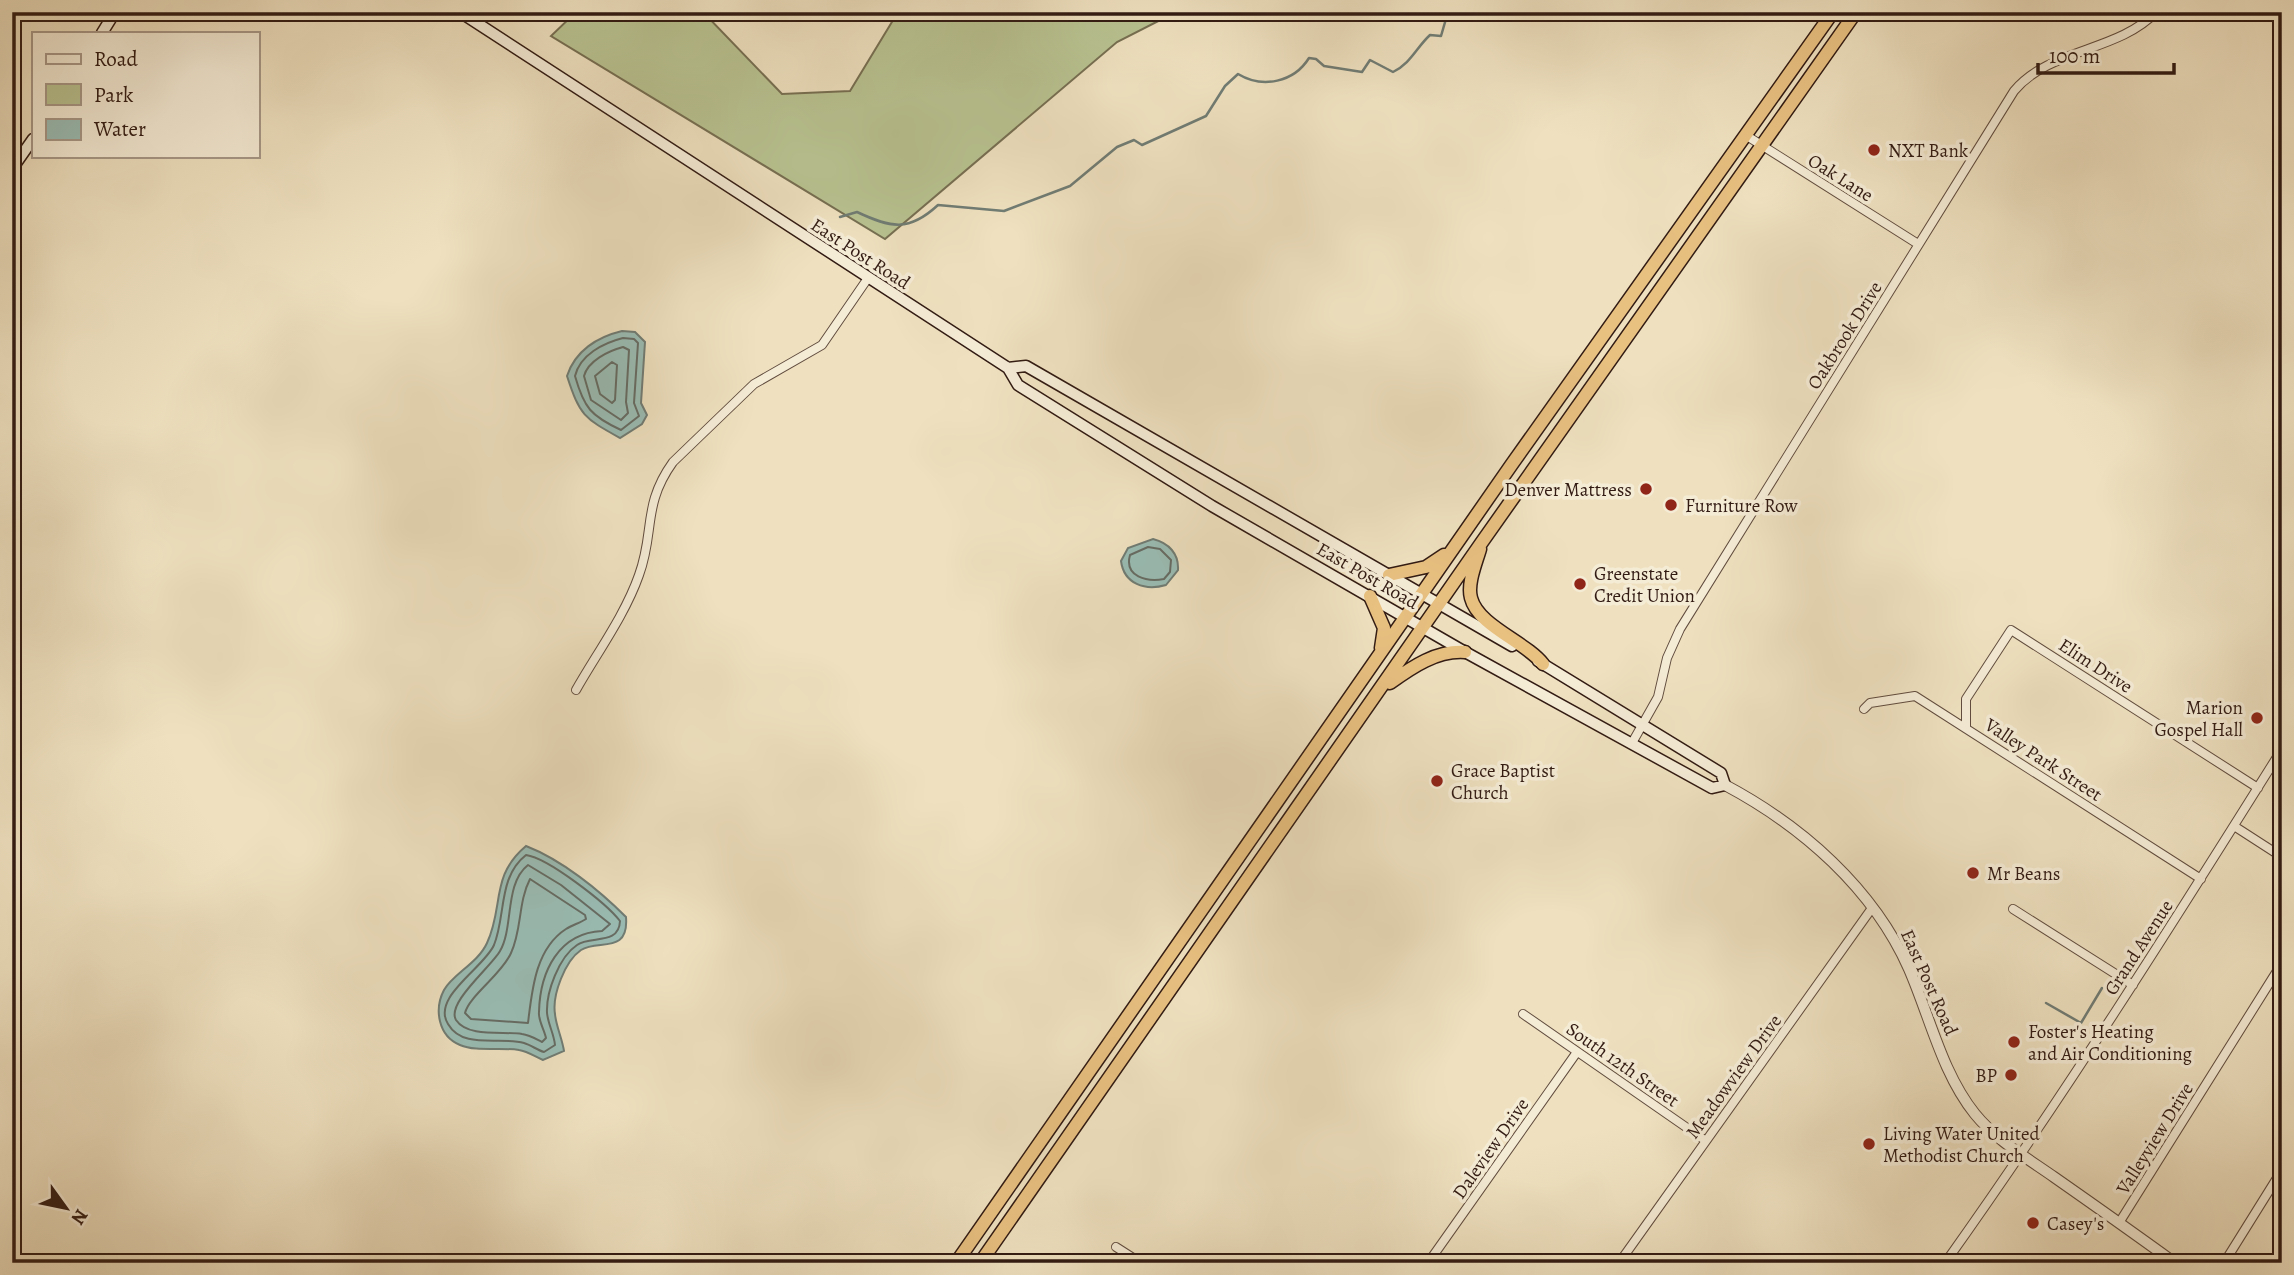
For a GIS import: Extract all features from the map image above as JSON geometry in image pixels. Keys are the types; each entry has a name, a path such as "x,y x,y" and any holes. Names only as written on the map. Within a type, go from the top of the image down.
{"highway":[{"path":"956,1263 1379,654 1833,12"},
{"path":"980,1263 1482,542 1856,12"},
{"path":"1482,542 1470,597 1477,611 1535,653 1543,664"},
{"path":"1388,575 1426,567 1453,549"},
{"path":"1370,596 1384,628 1385,636 1379,654"},
{"path":"1381,690 1422,662 1450,651 1465,652"}],"main road":[{"path":"103,32 115,12"},
{"name":"East Post Road","path":"460,12 1009,368 1018,385 1115,447 1465,652 1712,788 1725,785 1721,773 1440,604 1026,366 1009,368"},
{"path":"12,169 32,140"}],"street":[{"name":"Oakbrook Drive","path":"1632,743 1658,697 1667,658 1680,629 1918,244 2024,80 2037,71 2132,31 2156,12"},
{"name":"Oak Lane","path":"1747,136 1918,244"},
{"path":"576,690 640,574 651,505 663,477 682,453 754,384 822,345 868,278"},
{"name":"Elim Drive","path":"1966,728 1966,699 2011,630 2258,788"},
{"name":"Valley Park Street","path":"1864,709 1870,703 1915,696 2201,878"},
{"name":"Grand Avenue","path":"1945,1263 2022,1155 2282,749"},
{"name":"East Post Road","path":"1725,785 1769,811 1809,841 1844,873 1872,908 1908,967 1960,1092 1976,1115 2022,1155 2175,1263"},
{"path":"2234,827 2282,857"},
{"name":"Meadowview Drive","path":"1619,1263 1872,908"},
{"path":"2013,909 2133,985"},
{"name":"Valleyview Drive","path":"2119,1223 2282,963"},
{"name":"South 12th Street","path":"1523,1014 1706,1141"},
{"name":"Daleview Drive","path":"1428,1263 1577,1052"},
{"path":"2224,1263 2282,1170"},
{"path":"1116,1247 1141,1263"}],"green space":[{"path":"576,12 703,12 782,94 850,91 898,12 1176,12 1117,42 885,239 551,36"}],"water":[{"path":"622,331 635,332 645,342 641,403 647,415 642,424 620,438 598,426 585,414 576,400 567,376 575,359 588,346"},
{"path":"1153,539 1164,543 1177,559 1178,570 1166,585 1158,587 1143,586 1131,580 1121,561 1128,548"},
{"path":"526,846 553,859 579,877 626,917 623,937 611,944 581,950 565,970 555,1006 564,1051 543,1060 519,1050 460,1045 443,1029 439,1013 441,997 448,984 478,957 487,943 502,880 515,857"}],"waterway":[{"path":"840,217 857,212 899,225 918,220 938,205 1004,211 1070,186 1117,147 1134,140 1142,145 1206,116 1225,86 1238,74 1258,81 1277,81 1295,73 1309,58 1316,59 1324,66 1362,72 1370,60 1393,72 1409,60 1430,35 1441,36 1448,12"},
{"path":"2046,1003 2081,1023 2102,988"}],"place":[{"name":"NXT Bank","path":"1874,150"},
{"name":"Denver Mattress","path":"1646,489"},
{"name":"Furniture Row","path":"1671,505"},
{"name":"Greenstate Credit Union","path":"1580,584"},
{"name":"Marion Gospel Hall","path":"2257,718"},
{"name":"Grace Baptist Church","path":"1437,781"},
{"name":"Mr Beans","path":"1973,873"},
{"name":"Foster's Heating and Air Conditioning","path":"2014,1042"},
{"name":"BP","path":"2011,1075"},
{"name":"Living Water United Methodist Church","path":"1869,1144"},
{"name":"Casey's","path":"2033,1223"}]}
